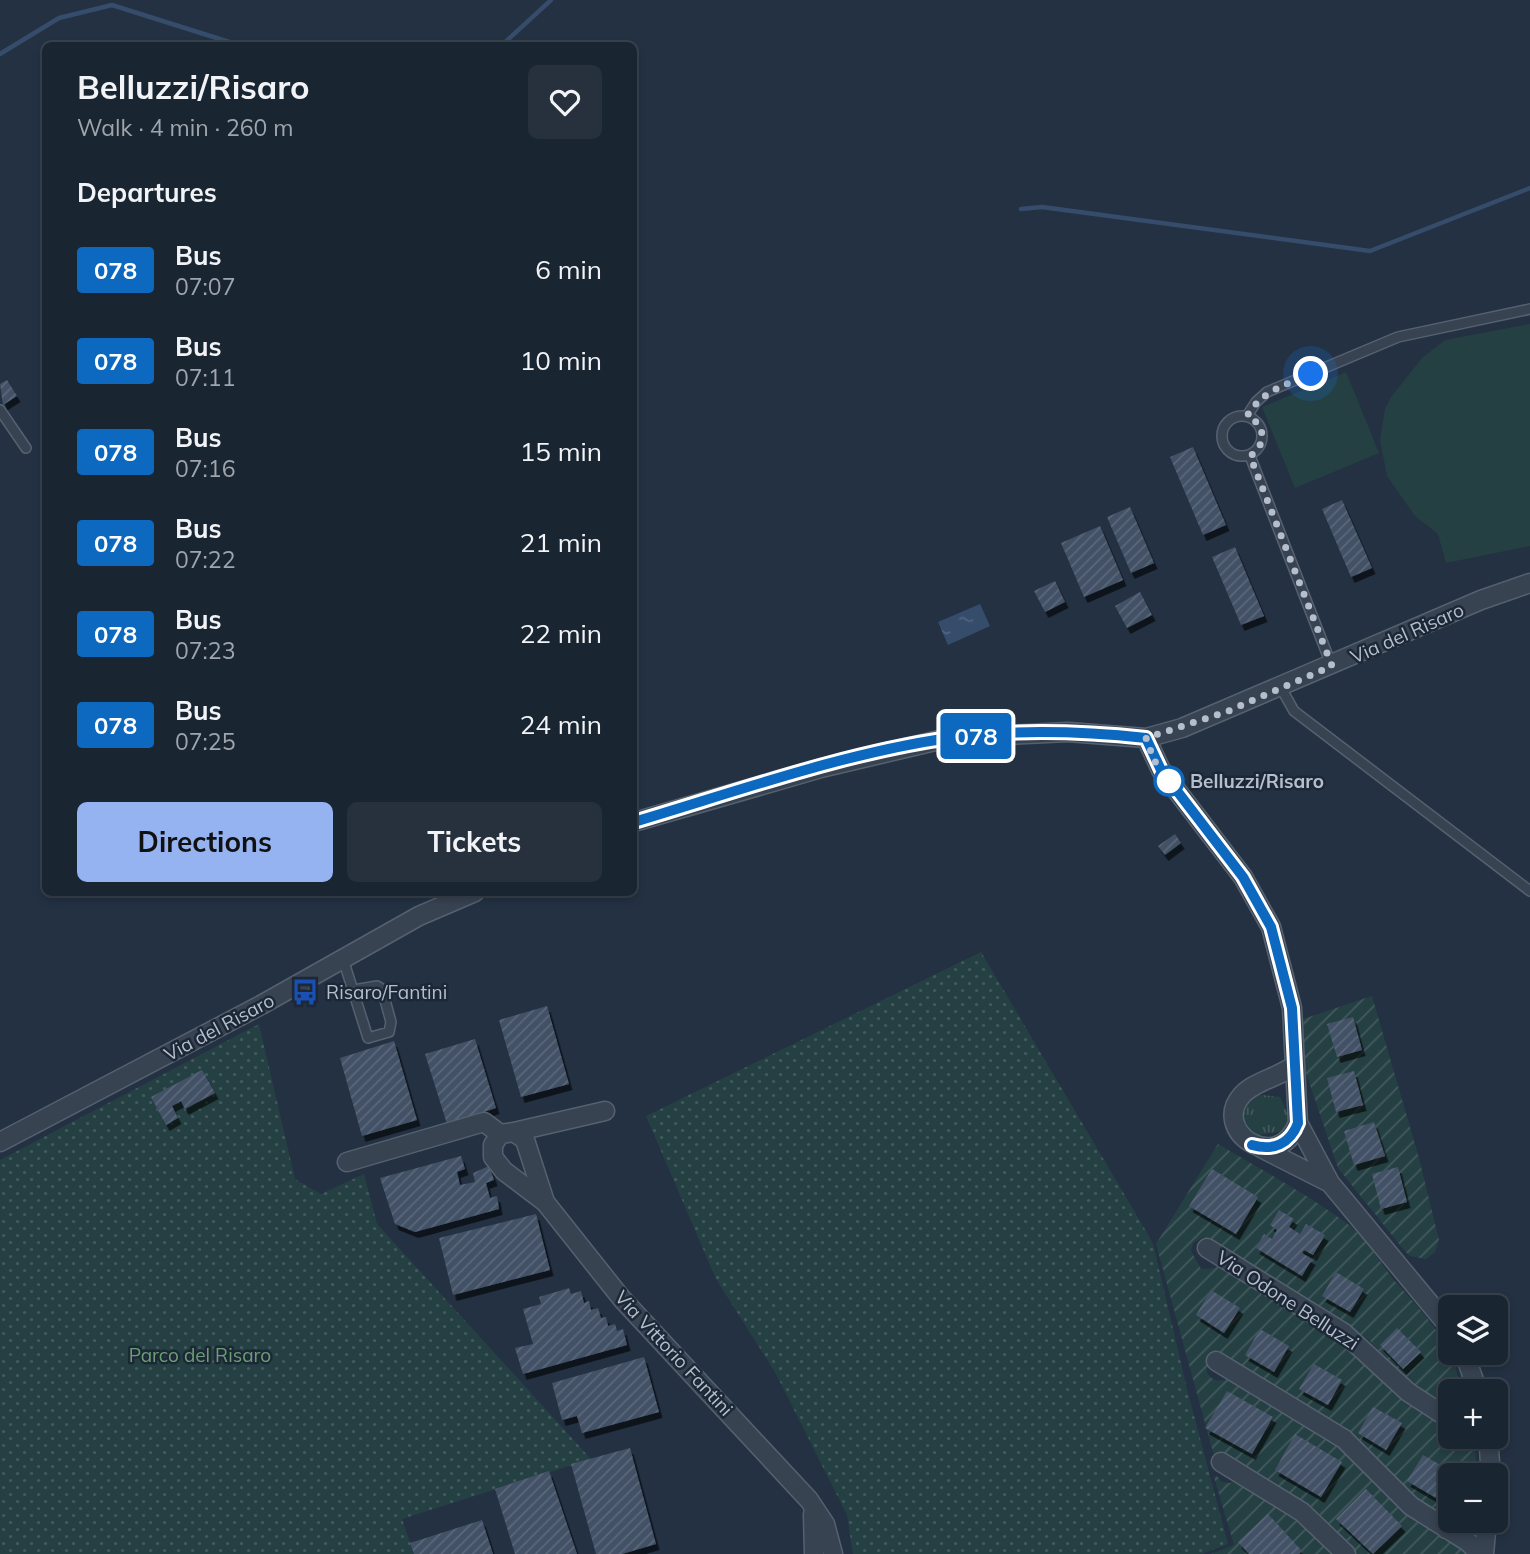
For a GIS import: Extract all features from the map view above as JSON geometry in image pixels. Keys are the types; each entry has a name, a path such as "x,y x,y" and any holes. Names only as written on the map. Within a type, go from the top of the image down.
{"street":[{"name":"Via del Risaro","path":"637,821 821,768 948,738 1068,732 1146,738 1193,724 1282,688 1481,600 1530,583"},
{"path":"1146,738 1161,770 1243,877 1271,927 1290,993 1298,1115 1288,1139 1271,1148 1261,1148"},
{"name":"Via del Risaro","path":"0,1142 261,1005 419,916 466,896"},
{"path":"1295,1065 1280,1076 1243,1093 1234,1111 1234,1121 1244,1139 1330,1182"},
{"path":"1261,1084 1279,1086 1294,1098 1298,1115 1330,1182 1438,1313"},
{"path":"347,1162 484,1122 507,1133 605,1111"},
{"name":"Via Vittorio Fantini","path":"545,1202 525,1140 507,1133 493,1145 493,1157 504,1171 545,1202 622,1298 809,1500 825,1524 833,1554"},
{"name":"Via Odone Belluzzi","path":"1208,1248 1344,1333 1401,1385 1438,1412"},
{"path":"1216,1361 1344,1439 1411,1506 1438,1524"},
{"path":"1431,1407 1438,1407"},
{"path":"1221,1462 1302,1511 1346,1554"},
{"path":"809,1500 816,1531 814,1554"},
{"path":"1452,1533 1482,1554 1486,1533"}],"lane":[{"path":"1247,416 1258,423 1263,435 1259,447 1250,456 1234,456 1223,444 1222,436 1227,422 1247,416 1256,401 1267,392 1398,337 1530,309"},
{"path":"0,410 26,449"},
{"path":"1250,456 1332,666"},
{"path":"1282,688 1294,712 1530,891"},
{"path":"343,959 368,1038 388,1032 391,1022 382,989 377,986 354,990"}],"green space":[{"path":"1530,324 1530,546 1446,563 1438,534 1415,516 1387,476 1380,440 1385,409 1391,397 1422,358 1445,340"},
{"path":"1346,372 1379,453 1295,488 1262,407"},
{"path":"981,952 1153,1243 1187,1389 1228,1544 1202,1554 853,1554 847,1515 775,1372 716,1279 646,1116"},
{"path":"1372,996 1419,1158 1439,1240 1435,1252 1426,1259 1410,1256 1404,1250 1338,1168 1304,1067 1303,1019"},
{"name":"Parco del Risaro","path":"259,1024 295,1179 321,1194 364,1174 377,1224 591,1459 402,1519 414,1554 0,1554 0,1160"},
{"path":"1253,1094 1280,1097 1290,1119 1284,1131 1260,1135 1250,1131 1238,1112"},
{"path":"1218,1144 1315,1201 1359,1234 1438,1333 1438,1365 1455,1365 1458,1379 1438,1379 1438,1402 1415,1389 1368,1339 1203,1237 1193,1243 1191,1251 1201,1269 1215,1268 1221,1263 1324,1325 1438,1417 1438,1449 1475,1449 1476,1463 1438,1463 1438,1517 1424,1509 1361,1442 1227,1359 1228,1356 1217,1354 1207,1366 1207,1373 1218,1380 1231,1378 1347,1448 1438,1528 1438,1533 1443,1533 1467,1554 1357,1554 1312,1507 1232,1458 1217,1467 1156,1244"},
{"path":"1217,1476 1222,1482 1230,1483 1239,1479 1288,1507 1339,1554 1211,1554 1234,1545 1214,1477"}],"water":[{"path":"980,604 990,626 948,645 938,622"}],"building":[{"path":"7,380 17,396 3,405 0,384"},
{"path":"1193,447 1226,525 1203,535 1170,457"},
{"path":"1342,500 1372,568 1351,577 1322,509"},
{"path":"1130,507 1154,563 1131,573 1107,517"},
{"path":"1100,526 1123,580 1084,597 1061,543"},
{"path":"1235,547 1264,616 1241,625 1212,557"},
{"path":"1055,581 1065,602 1045,612 1034,591"},
{"path":"1140,592 1152,615 1127,628 1115,606"},
{"path":"1175,834 1181,843 1165,855 1158,846"},
{"path":"547,1006 569,1084 521,1097 499,1020"},
{"path":"1353,1017 1362,1050 1337,1057 1327,1024"},
{"path":"475,1039 496,1108 447,1124 425,1054"},
{"path":"394,1041 417,1120 362,1136 340,1058"},
{"path":"202,1070 215,1093 185,1109 181,1101 172,1106 178,1118 166,1125 151,1097"},
{"path":"1354,1071 1363,1105 1336,1112 1327,1078"},
{"path":"1374,1122 1385,1156 1354,1165 1344,1131"},
{"path":"461,1156 465,1169 457,1172 460,1185 475,1182 473,1173 489,1166 494,1180 486,1183 490,1198 497,1196 499,1209 415,1232 395,1224 380,1178"},
{"path":"1398,1167 1407,1202 1381,1209 1372,1174"},
{"path":"1212,1169 1258,1197 1236,1234 1189,1206"},
{"path":"1279,1210 1294,1219 1289,1227 1300,1234 1306,1224 1325,1235 1313,1255 1304,1250 1302,1253 1312,1259 1302,1276 1256,1248 1264,1234 1272,1239 1277,1230 1270,1225"},
{"path":"536,1214 550,1270 453,1295 439,1238"},
{"path":"1336,1272 1364,1289 1350,1312 1322,1296"},
{"path":"569,1288 571,1294 581,1291 584,1303 589,1301 591,1310 598,1308 601,1318 606,1317 608,1326 615,1324 617,1331 623,1329 627,1345 523,1374 515,1348 533,1344 523,1309 541,1304 539,1297"},
{"path":"1211,1290 1240,1308 1224,1333 1196,1315"},
{"path":"1397,1328 1421,1352 1403,1369 1380,1345"},
{"path":"1260,1329 1289,1346 1274,1372 1245,1355"},
{"path":"644,1357 659,1412 582,1433 577,1416 562,1420 552,1383"},
{"path":"1314,1364 1342,1380 1328,1405 1299,1389"},
{"path":"1227,1391 1273,1417 1252,1454 1205,1428"},
{"path":"1373,1407 1402,1423 1386,1450 1358,1433"},
{"path":"1295,1434 1342,1462 1321,1497 1275,1470"},
{"path":"630,1448 656,1544 622,1554 596,1554 571,1464"},
{"path":"1423,1455 1438,1464 1436,1498 1407,1481"},
{"path":"549,1471 577,1554 515,1554 495,1489"},
{"path":"1366,1489 1402,1526 1373,1554 1336,1519"},
{"path":"1268,1514 1302,1551 1299,1554 1249,1554 1238,1542"},
{"path":"482,1520 493,1554 414,1554 410,1543"}],"waterway":[{"path":"505,42 551,0"},
{"path":"0,54 59,18 112,5 229,42"},
{"path":"1021,209 1042,207 1370,251 1530,188"}],"bus line":[{"name":"078","path":"637,821 821,768 948,738 1068,732 1146,738 1154,760 1243,877 1260,904 1280,952 1292,1008 1298,1123 1295,1132 1280,1145 1271,1148 1252,1145"}],"place":[{"name":"Belluzzi/Risaro","path":"1169,781"},
{"name":"Risaro/Fantini","path":"305,992"}],"route":[{"path":"1169,781 1173,787 1154,760 1146,738 1226,712 1332,666 1250,456 1259,447 1263,435 1258,423 1247,416 1256,401 1267,392 1311,374"}]}
